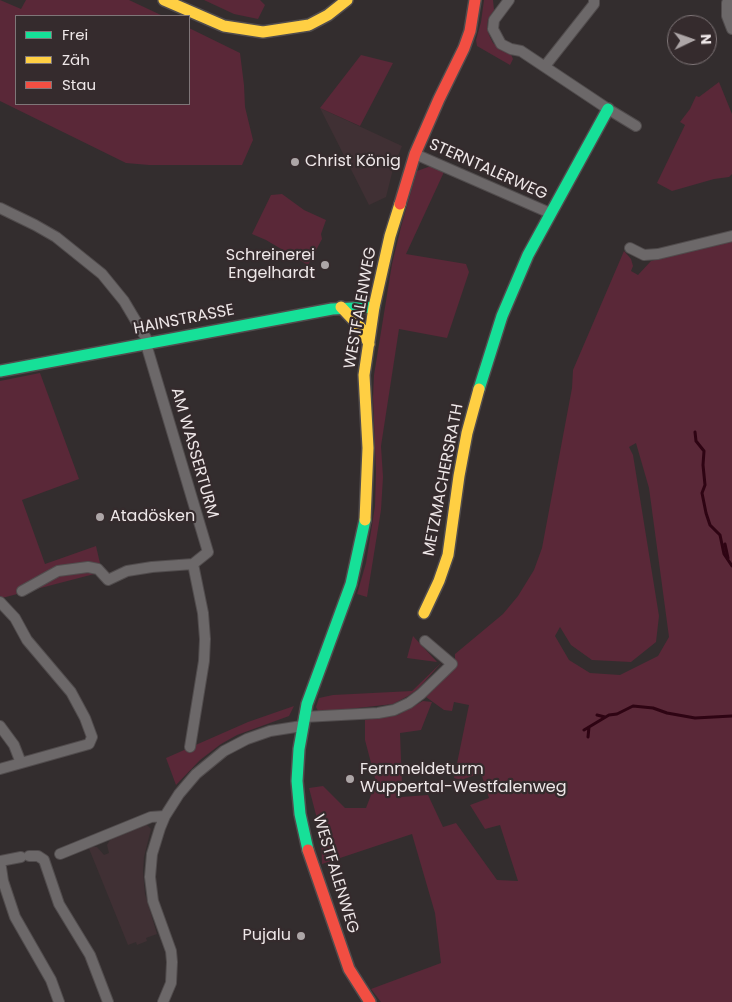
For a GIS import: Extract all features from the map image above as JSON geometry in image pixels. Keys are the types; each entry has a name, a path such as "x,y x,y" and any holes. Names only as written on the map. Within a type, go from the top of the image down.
{"street":[{"path":"164,0 224,26 263,32 309,25 331,13 347,0"},
{"name":"WESTFALENWEG","path":"370,1002 349,969 308,850 300,814 297,782 303,722 314,684 351,584 365,522 368,448 364,375 374,307 399,203 415,154 464,48 470,30 475,0"},
{"path":"544,66 594,4 594,0"},
{"path":"732,0 727,3 727,16 732,29"},
{"path":"506,4 494,20 493,29 501,44 521,51 636,126"},
{"name":"METZMACHERSRATH","path":"424,613 448,555 468,433 482,377 502,316 528,255 608,109"},
{"name":"STERNTALERWEG","path":"415,154 550,213"},
{"path":"0,208 56,237 102,274 124,301 148,343"},
{"path":"630,248 644,255 658,254 732,236"},
{"path":"341,307 361,328 368,344"},
{"name":"HAINSTRASSE","path":"0,371 341,307 374,307"},
{"name":"AM WASSERTURM","path":"148,343 208,552 193,564"},
{"path":"22,591 58,571 88,566 98,569 108,580 127,571 193,564 203,613 205,638 204,661 190,747"},
{"path":"0,602 15,618 27,640 71,692 85,718 92,737 89,744 0,769"},
{"path":"163,1002 171,983 171,951 153,901 150,876 152,854 160,828 179,794 196,774 224,751 247,739 303,722 378,713 394,710 409,703 452,664 425,641"},
{"path":"0,726 14,745 22,763"},
{"path":"59,1002 52,980 14,917 3,881 0,861 25,857 51,857 151,817 166,816"},
{"path":"51,857 59,904 90,955 108,1002"}],"shaded area":[{"path":"0,0 21,9 26,0 129,0 161,15 15,15 15,105 190,105 190,28 240,53 245,107 253,140 242,165 149,165 126,163 0,101"},
{"path":"204,0 260,0 265,5 258,19 234,14"},
{"path":"484,0 493,0 494,10 488,19 487,27 489,35 493,43 501,49 510,52 513,59 510,65 477,46 476,40"},
{"path":"361,55 393,63 360,126 320,108"},
{"path":"719,82 732,114 732,174 729,177 714,179 672,191 657,183 685,125 680,122 690,109 696,96 699,97"},
{"path":"320,108 402,146 393,169 386,197 369,205"},
{"path":"431,166 444,172 406,254 466,264 469,272 447,338 399,329 381,446 383,477 381,510 367,597 357,594 366,563 375,506 374,375 392,264 401,227 417,171"},
{"path":"282,194 304,210 326,220 321,234 322,239 308,265 266,240 252,234 271,195"},
{"path":"732,238 732,1002 381,1002 371,989 441,963 435,913 412,834 322,864 321,834 309,788 323,786 345,808 366,808 376,782 365,740 365,720 398,715 423,701 432,702 421,730 400,733 401,797 428,795 443,827 456,823 497,880 518,881 500,825 485,829 470,805 489,798 481,773 461,780 454,778 469,705 454,702 452,711 444,710 426,697 455,666 455,654 503,614 518,596 534,570 542,548 572,388 573,370 624,251 631,259 633,266 631,271 638,275 651,261","holes":["636,443 649,488 669,637 658,656 620,675 590,673 569,660 555,636 560,627 571,645 592,660 631,662 656,642 659,616 633,455 629,447"]},
{"path":"40,373 79,479 22,500 45,564 96,546 102,572 2,598 0,596 0,381"},
{"path":"413,636 437,662 407,658"},
{"path":"442,662 418,689 393,704 322,712 318,711 316,707 319,698 333,695 412,691"},
{"path":"294,706 289,716 237,735 221,744 200,760 176,785 166,758 248,722"},
{"path":"141,825 147,825 151,829 144,857 143,871 145,894 157,934 146,938 147,941 137,945 136,942 128,945 88,846 97,847 104,855 109,853 107,845 111,838"}],"waterway":[{"path":"695,432 696,441 704,451 705,485 702,493 706,513 710,525 720,535 724,554 732,566"},
{"path":"725,544 728,558"},
{"path":"584,730 609,715 617,714 633,706 653,708 667,713 695,718 732,716"},
{"path":"597,715 605,717"},
{"path":"588,737 589,727"}],"traffic: fast":[{"path":"479,389 502,316 528,255 608,109"},
{"path":"0,371 332,309 374,307"},
{"path":"308,850 300,814 297,781 299,749 307,704 351,584 365,520"}],"traffic: slow":[{"path":"164,0 224,26 263,32 309,25 328,15 347,0"},
{"path":"365,520 368,448 364,375 374,307 390,236 400,204"},
{"path":"341,307 361,328 369,344"},
{"path":"424,613 439,581 448,555 467,433 479,389"}],"traffic: jam":[{"path":"400,204 415,154 464,48 470,31 475,0"},
{"path":"308,850 349,969 370,1002"}],"place":[{"name":"Christ König","path":"295,162"},
{"name":"Schreinerei Engelhardt","path":"325,265"},
{"name":"Atadösken","path":"100,517"},
{"name":"Fernmeldeturm Wuppertal-Westfalenweg","path":"350,779"},
{"name":"Pujalu","path":"301,936"}]}
